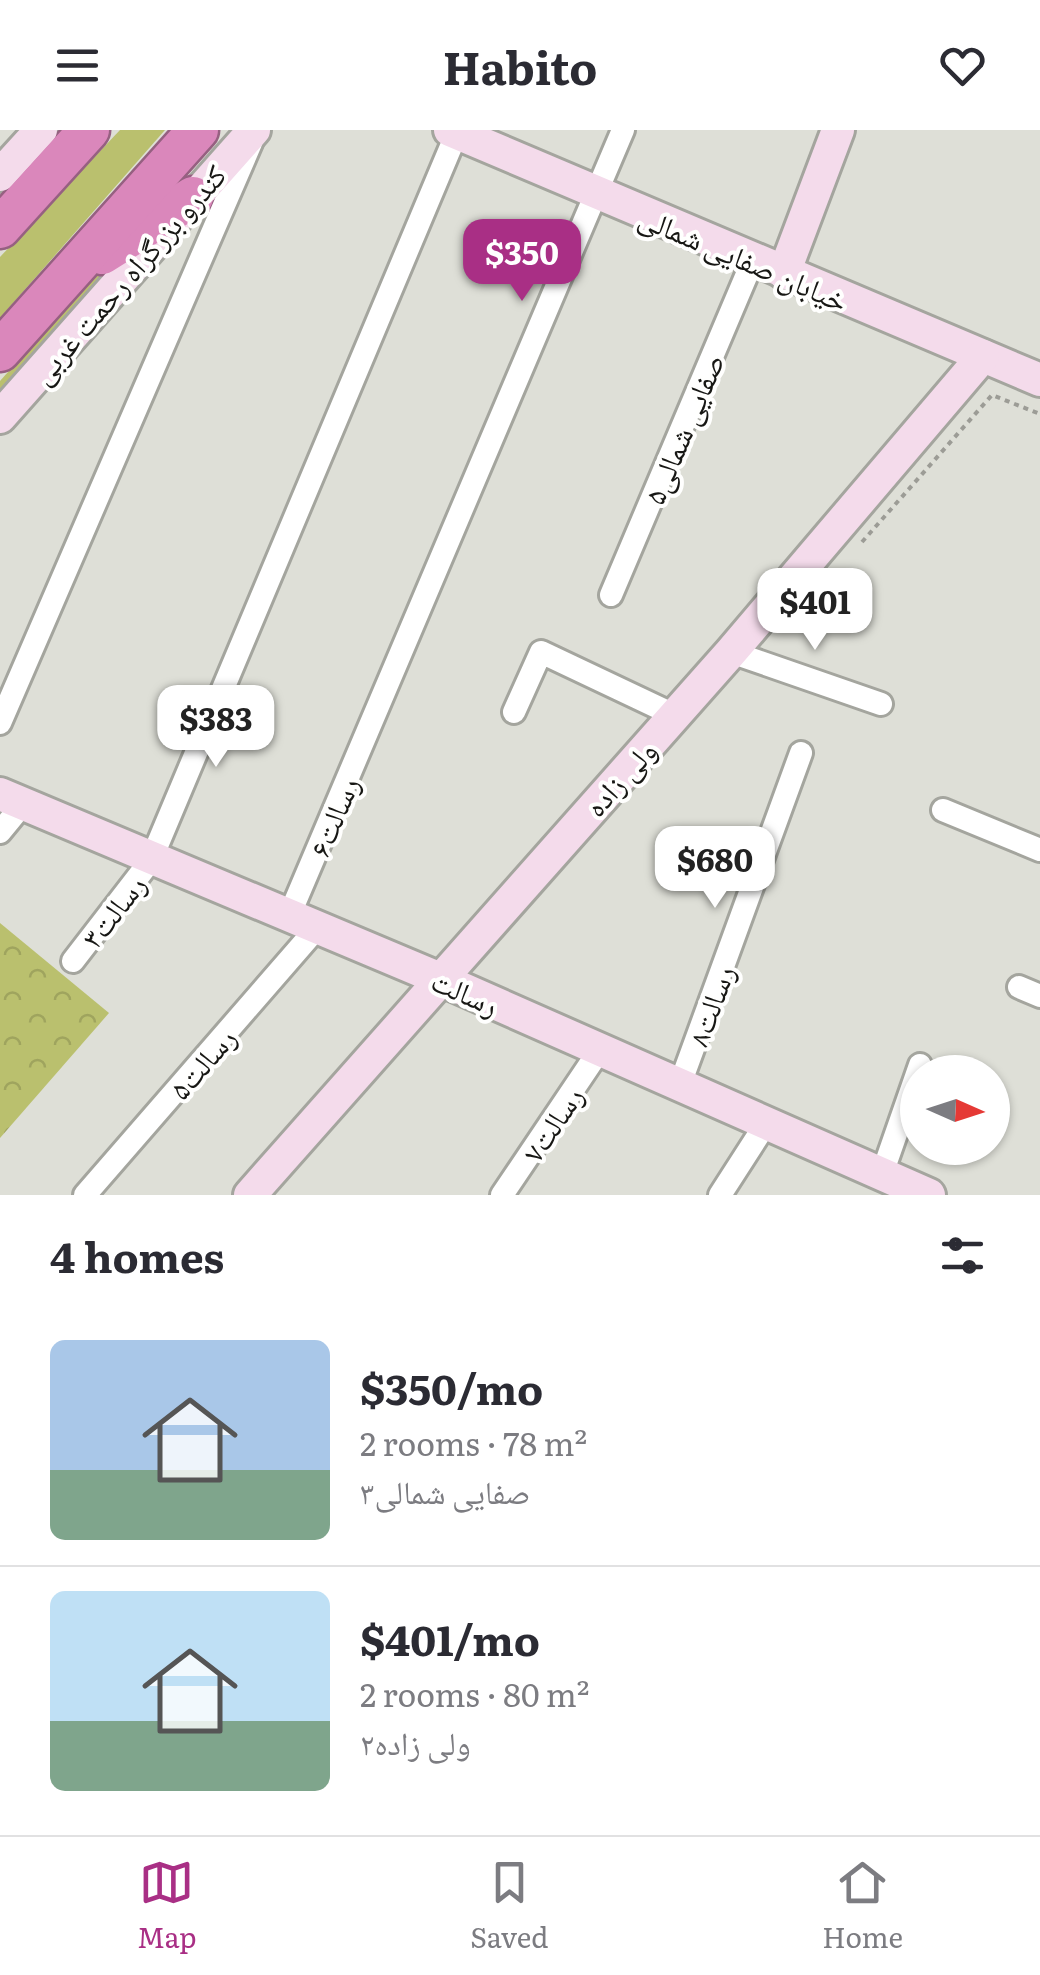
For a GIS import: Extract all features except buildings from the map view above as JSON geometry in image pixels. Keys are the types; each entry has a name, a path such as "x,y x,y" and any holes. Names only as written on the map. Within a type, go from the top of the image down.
{"highway":[{"path":"0,228 89,130"},
{"path":"0,351 198,130"},
{"path":"60,280 194,197"}],"street":[{"path":"0,175 41,130"},
{"path":"0,723 256,130"},
{"name":"کندرو بزرگراه رحمت غربی","path":"0,417 256,130"},
{"name":"رسالت۶","path":"303,922 374,715 623,130"},
{"path":"784,273 838,130"},
{"name":"خیابان صفایی شمالی","path":"455,131 597,195 1040,380"},
{"name":"رسالت۳","path":"73,961 151,860 455,131"},
{"name":"صفایی شمالی۵","path":"611,595 753,260"},
{"name":"ولی زاده","path":"250,1195 438,978 731,652 983,356"},
{"path":"514,712 540,652 674,715"},
{"path":"731,652 881,704"},
{"name":"رسالت۸","path":"679,1086 800,754"},
{"path":"0,832 11,799"},
{"name":"رسالت","path":"11,799 438,978 929,1195"},
{"path":"943,810 1040,850"},
{"name":"رسالت۵","path":"86,1195 303,922"},
{"name":"رسالت۷","path":"502,1195 599,1051"},
{"path":"882,1174 900,1122"},
{"path":"720,1195 766,1125"}],"green space":[{"path":"120,130 165,130 0,318 0,257"},
{"path":"115,263 0,393 0,381 89,281"},
{"path":"0,923 109,1013 0,1138"}]}
